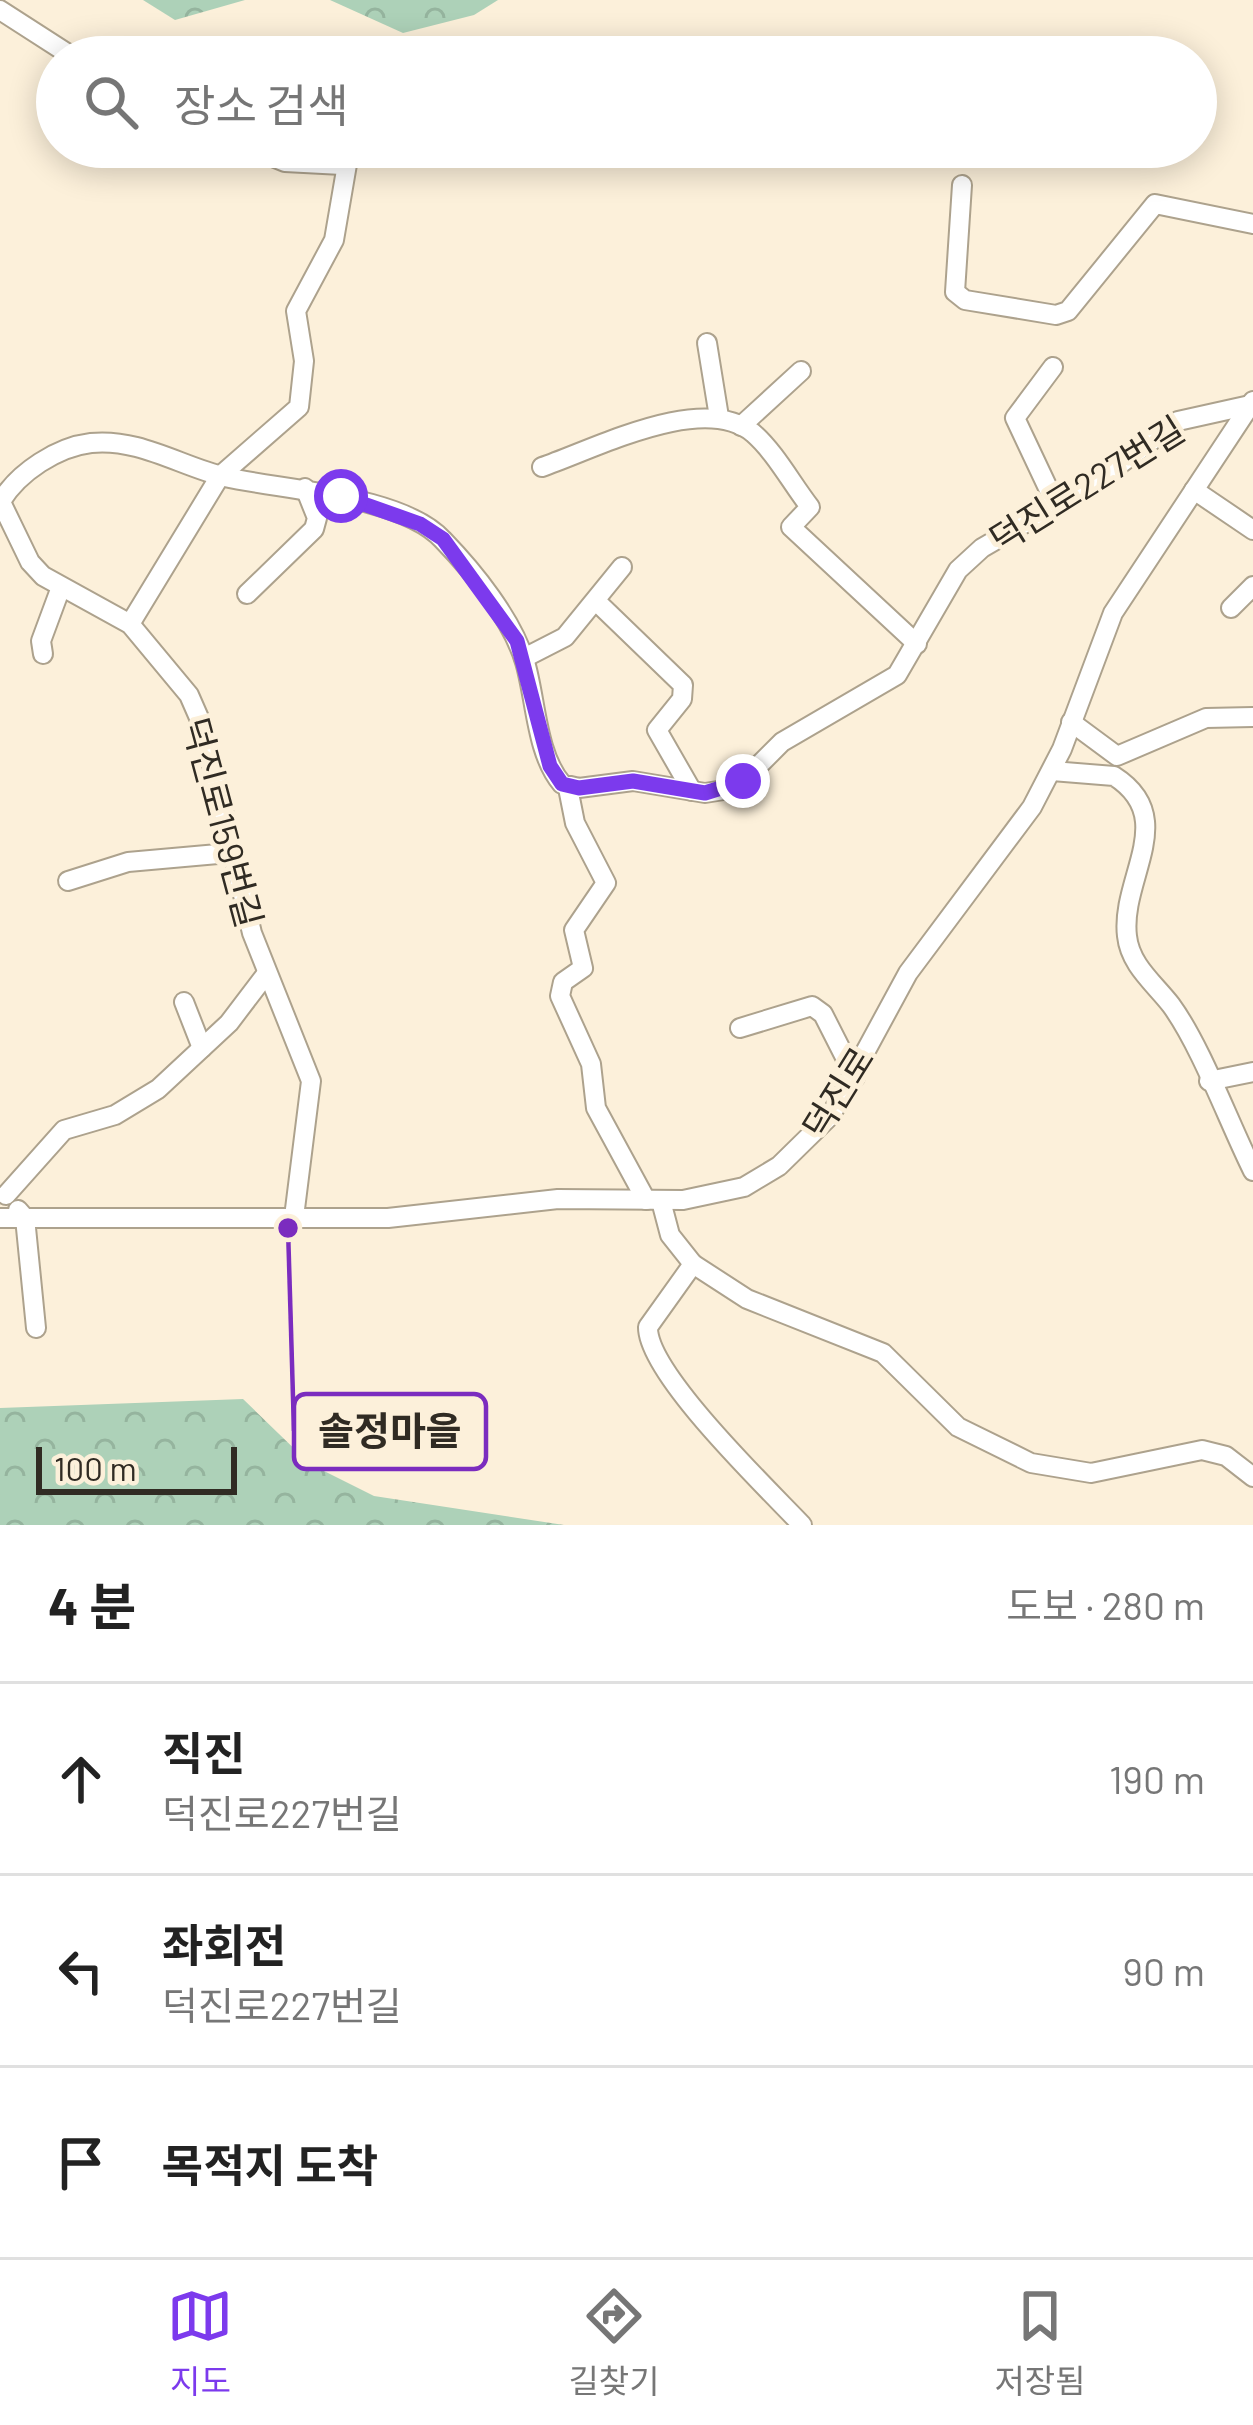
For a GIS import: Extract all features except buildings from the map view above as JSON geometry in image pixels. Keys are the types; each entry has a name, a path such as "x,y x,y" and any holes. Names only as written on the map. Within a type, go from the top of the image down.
{"street":[{"path":"0,10 40,36"},
{"path":"130,624 220,476 293,416 303,397 296,311 334,240 344,168"},
{"path":"962,185 955,292 965,300 1056,315 1068,310 1155,204 1253,224"},
{"path":"706,343 719,416"},
{"path":"1053,367 1015,418 1056,505"},
{"path":"741,426 801,371"},
{"name":"덕진로227번길","path":"568,788 633,781 692,791 736,788 782,742 889,682 969,559 1178,422 1252,403"},
{"name":"덕진로","path":"0,1218 431,1216 558,1199 653,1201 724,1194 779,1166 820,1129 855,1077 908,974 1014,832 1052,771 1113,613 1252,403"},
{"path":"542,467 659,426 719,416 741,426 759,439 809,507 790,527 916,644"},
{"path":"0,501 10,485 38,465 95,442 151,451 220,476 305,488 433,530 509,627 524,658 550,766 568,788 575,823 606,883 577,921 574,938 583,968 563,982 560,996 591,1064 596,1108 670,1235 693,1264 747,1299 883,1353 958,1427 1031,1463 1090,1473 1202,1450 1226,1456 1253,1477"},
{"path":"247,594 317,524 305,488"},
{"path":"1194,490 1253,530"},
{"name":"덕진로159번길","path":"0,501 30,562 61,587 130,624 196,711 230,853 266,974 311,1081 294,1217"},
{"path":"524,658 553,647 597,602 622,566"},
{"path":"1231,608 1253,586"},
{"path":"43,654 41,641 61,587"},
{"path":"597,602 683,686 682,699 657,730 692,791"},
{"path":"1071,722 1117,756 1206,718 1253,717"},
{"path":"1052,771 1114,776 1142,808 1148,840 1131,895 1126,939 1137,965 1178,1016 1253,1171"},
{"path":"68,881 128,862 230,853"},
{"path":"36,1328 25,1218 3,1192 64,1130 136,1104 202,1048 266,974"},
{"path":"184,1002 202,1048"},
{"path":"740,1028 812,1006 823,1014 855,1077"},
{"path":"1209,1082 1253,1072"},
{"path":"693,1264 648,1327 650,1345 707,1427 802,1525"}],"green space":[{"path":"143,0 245,0 175,20"},
{"path":"330,0 498,0 474,15 403,33"},
{"path":"243,1399 310,1464 374,1496 564,1525 0,1525 0,1408"}],"place":[{"name":"솔정마을","path":"288,1228"}],"route":[{"path":"341,496 420,524 443,539 517,641 550,766 562,784 579,788 620,780 717,793 743,781"}]}
